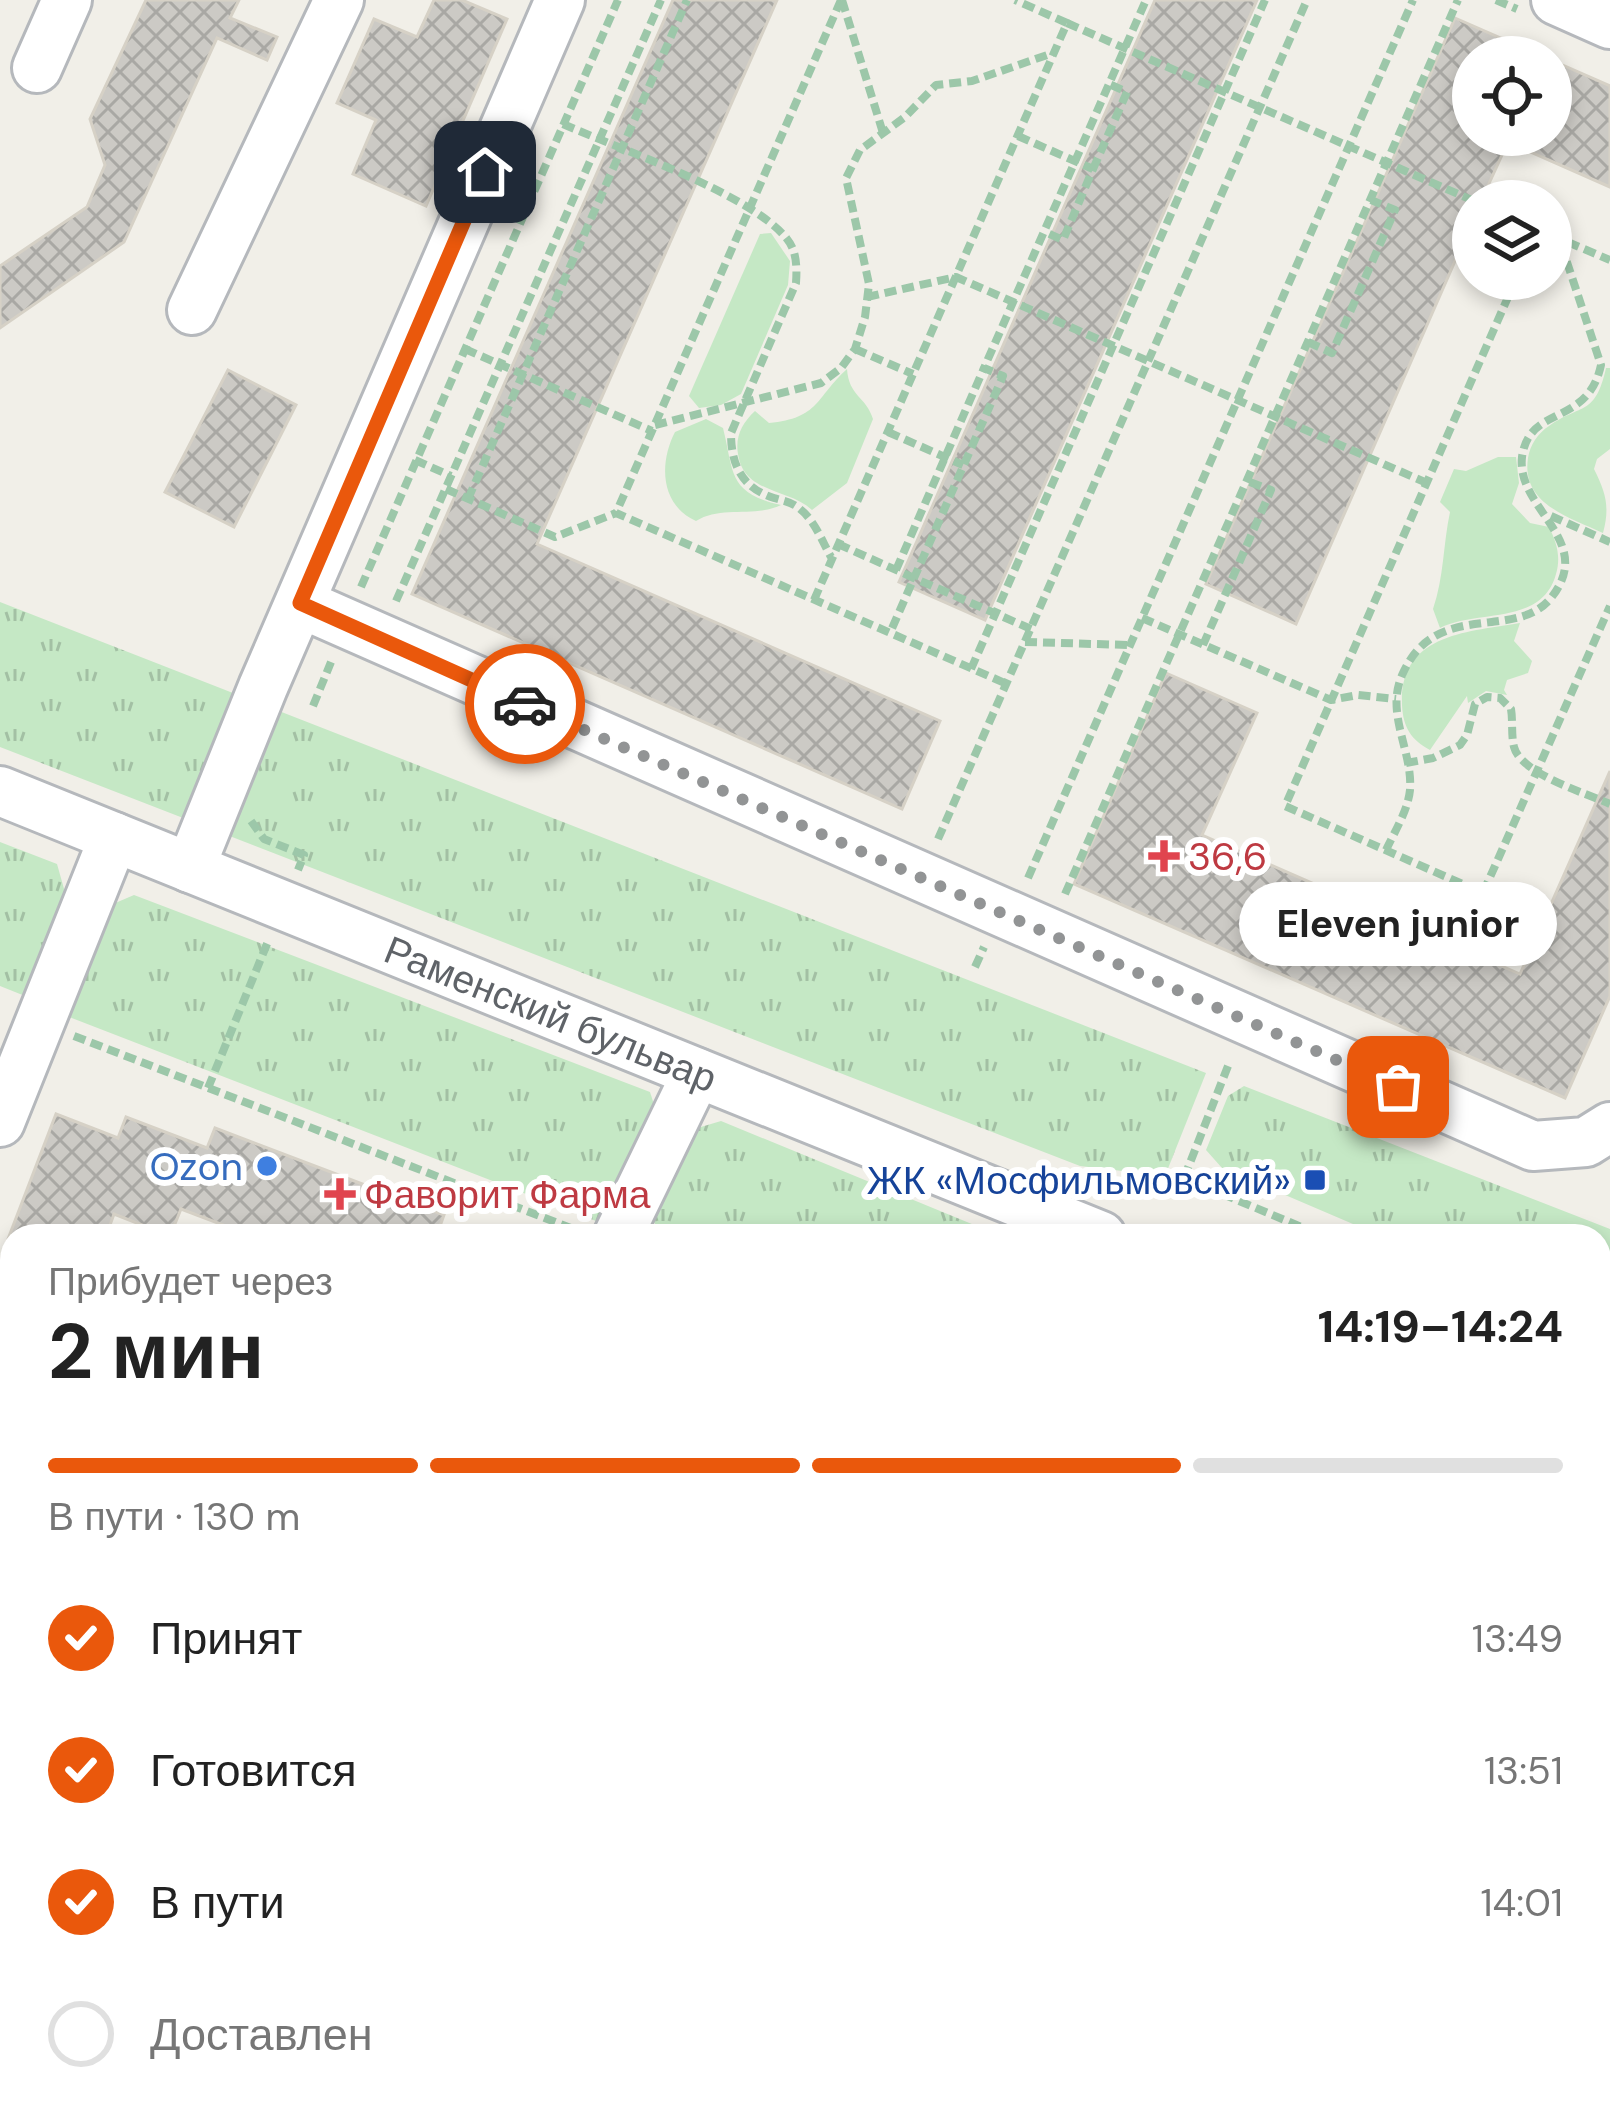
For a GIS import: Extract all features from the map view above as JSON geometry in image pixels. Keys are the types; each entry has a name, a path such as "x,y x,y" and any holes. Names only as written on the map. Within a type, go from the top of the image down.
{"street":[{"path":"37,68 68,0"},
{"path":"192,310 339,0"},
{"path":"190,868 560,0"},
{"path":"1556,0 1610,24"},
{"path":"300,603 1533,1146 1586,1142 1610,1127"},
{"name":"Раменский бульвар","path":"0,790 1058,1224"},
{"path":"0,1122 114,837"},
{"path":"624,1224 697,1072"}],"path":[{"path":"313,706 415,460 618,0"},
{"path":"394,605 661,0"},
{"path":"468,499 687,0"},
{"path":"842,0 883,133"},
{"path":"446,489 555,537 616,513 842,0"},
{"path":"1015,0 1039,5 1067,23 1452,191"},
{"path":"896,570 1146,0"},
{"path":"971,669 1265,0"},
{"path":"921,878 1307,0"},
{"path":"1010,918 1413,0"},
{"path":"1065,896 1458,0"},
{"path":"814,600 1067,23"},
{"path":"465,349 653,428 821,383 855,349 868,297 846,178 860,151 905,117 936,85 972,81 1054,53"},
{"path":"1045,232 1063,240 1094,169 1127,92 1109,84"},
{"path":"563,124 750,206 789,240 797,262 796,283 731,433 731,457 741,477 757,492 794,504 809,518 832,558"},
{"path":"1018,136 1094,169"},
{"path":"1308,342 1332,353 1395,210 1371,200"},
{"path":"1572,243 1610,260"},
{"path":"868,297 956,277 1426,483"},
{"path":"1572,284 1601,365 1597,384 1587,399 1533,431 1522,451 1526,487 1548,515 1610,542"},
{"path":"1507,300 1285,806 1484,893 1610,606"},
{"path":"855,349 913,374"},
{"path":"890,633 1003,376 984,368"},
{"path":"887,431 964,465"},
{"path":"415,460 451,476"},
{"path":"1203,645 1270,490 1247,481"},
{"path":"616,513 1007,684"},
{"path":"1386,850 1411,784 1396,699 1404,669 1416,651 1436,636 1462,625 1532,613 1551,597 1563,573 1564,551 1548,515"},
{"path":"838,544 1031,629"},
{"path":"1142,618 1331,700 1358,695 1396,699"},
{"path":"1025,642 1130,645"},
{"path":"1406,763 1453,751 1467,735 1475,704 1487,697 1500,698 1511,709 1517,755 1537,772 1610,804"},
{"path":"40,1023 559,1224"},
{"path":"1228,1066 1184,1178 1294,1224"}],"green space":[{"path":"771,233 790,261 788,285 741,394 721,405 699,408 689,396 760,234"},
{"path":"1610,368 1610,449 1597,459 1594,469 1606,500 1603,533 1540,498 1528,474 1528,458 1545,429 1592,402"},
{"path":"847,369 851,385 873,419 847,483 812,510 749,477 737,448 740,431 750,416 755,411 769,423 798,417"},
{"path":"706,419 723,428 732,468 742,487 781,505 696,521 675,505 665,470 670,444 675,432"},
{"path":"1498,457 1516,457 1519,483 1512,504 1530,523 1549,527 1557,550 1556,574 1549,590 1523,609 1440,628 1433,609 1450,512 1440,502 1454,469 1466,471"},
{"path":"0,602 1206,1073 1165,1176 1080,1166 0,747"},
{"path":"1520,623 1514,641 1532,661 1528,673 1507,680 1507,695 1486,691 1468,703 1467,696 1430,750 1418,742 1406,726 1402,705 1404,681 1412,663 1441,640"},
{"path":"0,842 57,864 66,896 25,996 0,986"},
{"path":"134,895 650,1092 659,1120 610,1224 64,1015 99,910"},
{"path":"1244,1086 1597,1224 1353,1224 1222,1168 1206,1150 1228,1096"},
{"path":"721,1121 972,1224 655,1224 652,1220 684,1132"}],"building":[{"path":"146,0 239,0 230,18 277,37 267,60 217,38 124,242 0,328 0,266 87,207 105,165 90,119"},
{"path":"434,0 462,0 507,19 426,206 353,174 376,120 337,103 374,19 417,37"},
{"path":"673,0 777,0 537,544 940,721 902,809 412,594"},
{"path":"1155,0 1257,0 985,620 899,582"},
{"path":"1455,18 1496,36 1452,36 1452,156 1502,156 1491,180 1452,180 1452,268 1296,624 1206,584"},
{"path":"1572,69 1610,86 1610,187 1540,156 1572,156"},
{"path":"228,370 296,405 234,527 165,492"},
{"path":"1166,673 1257,713 1202,835 1520,974 1610,771 1610,996 1565,1098 1074,884"},
{"path":"56,1114 118,1138 126,1117 207,1148 215,1128 444,1215 441,1224 220,1224 181,1209 175,1224 139,1224 114,1214 110,1224 14,1224"}],"way so far":[{"path":"525,704 1398,1087"}],"place":[{"name":"36,6","path":"1164,856"},
{"name":"Eleven junior","path":"1398,1087"},
{"name":"Ozon","path":"267,1166"},
{"name":"ЖК «Мосфильмовский»","path":"1315,1180"},
{"name":"Фаворит Фарма","path":"340,1194"}],"route":[{"path":"485,172 300,603 525,704"}]}
